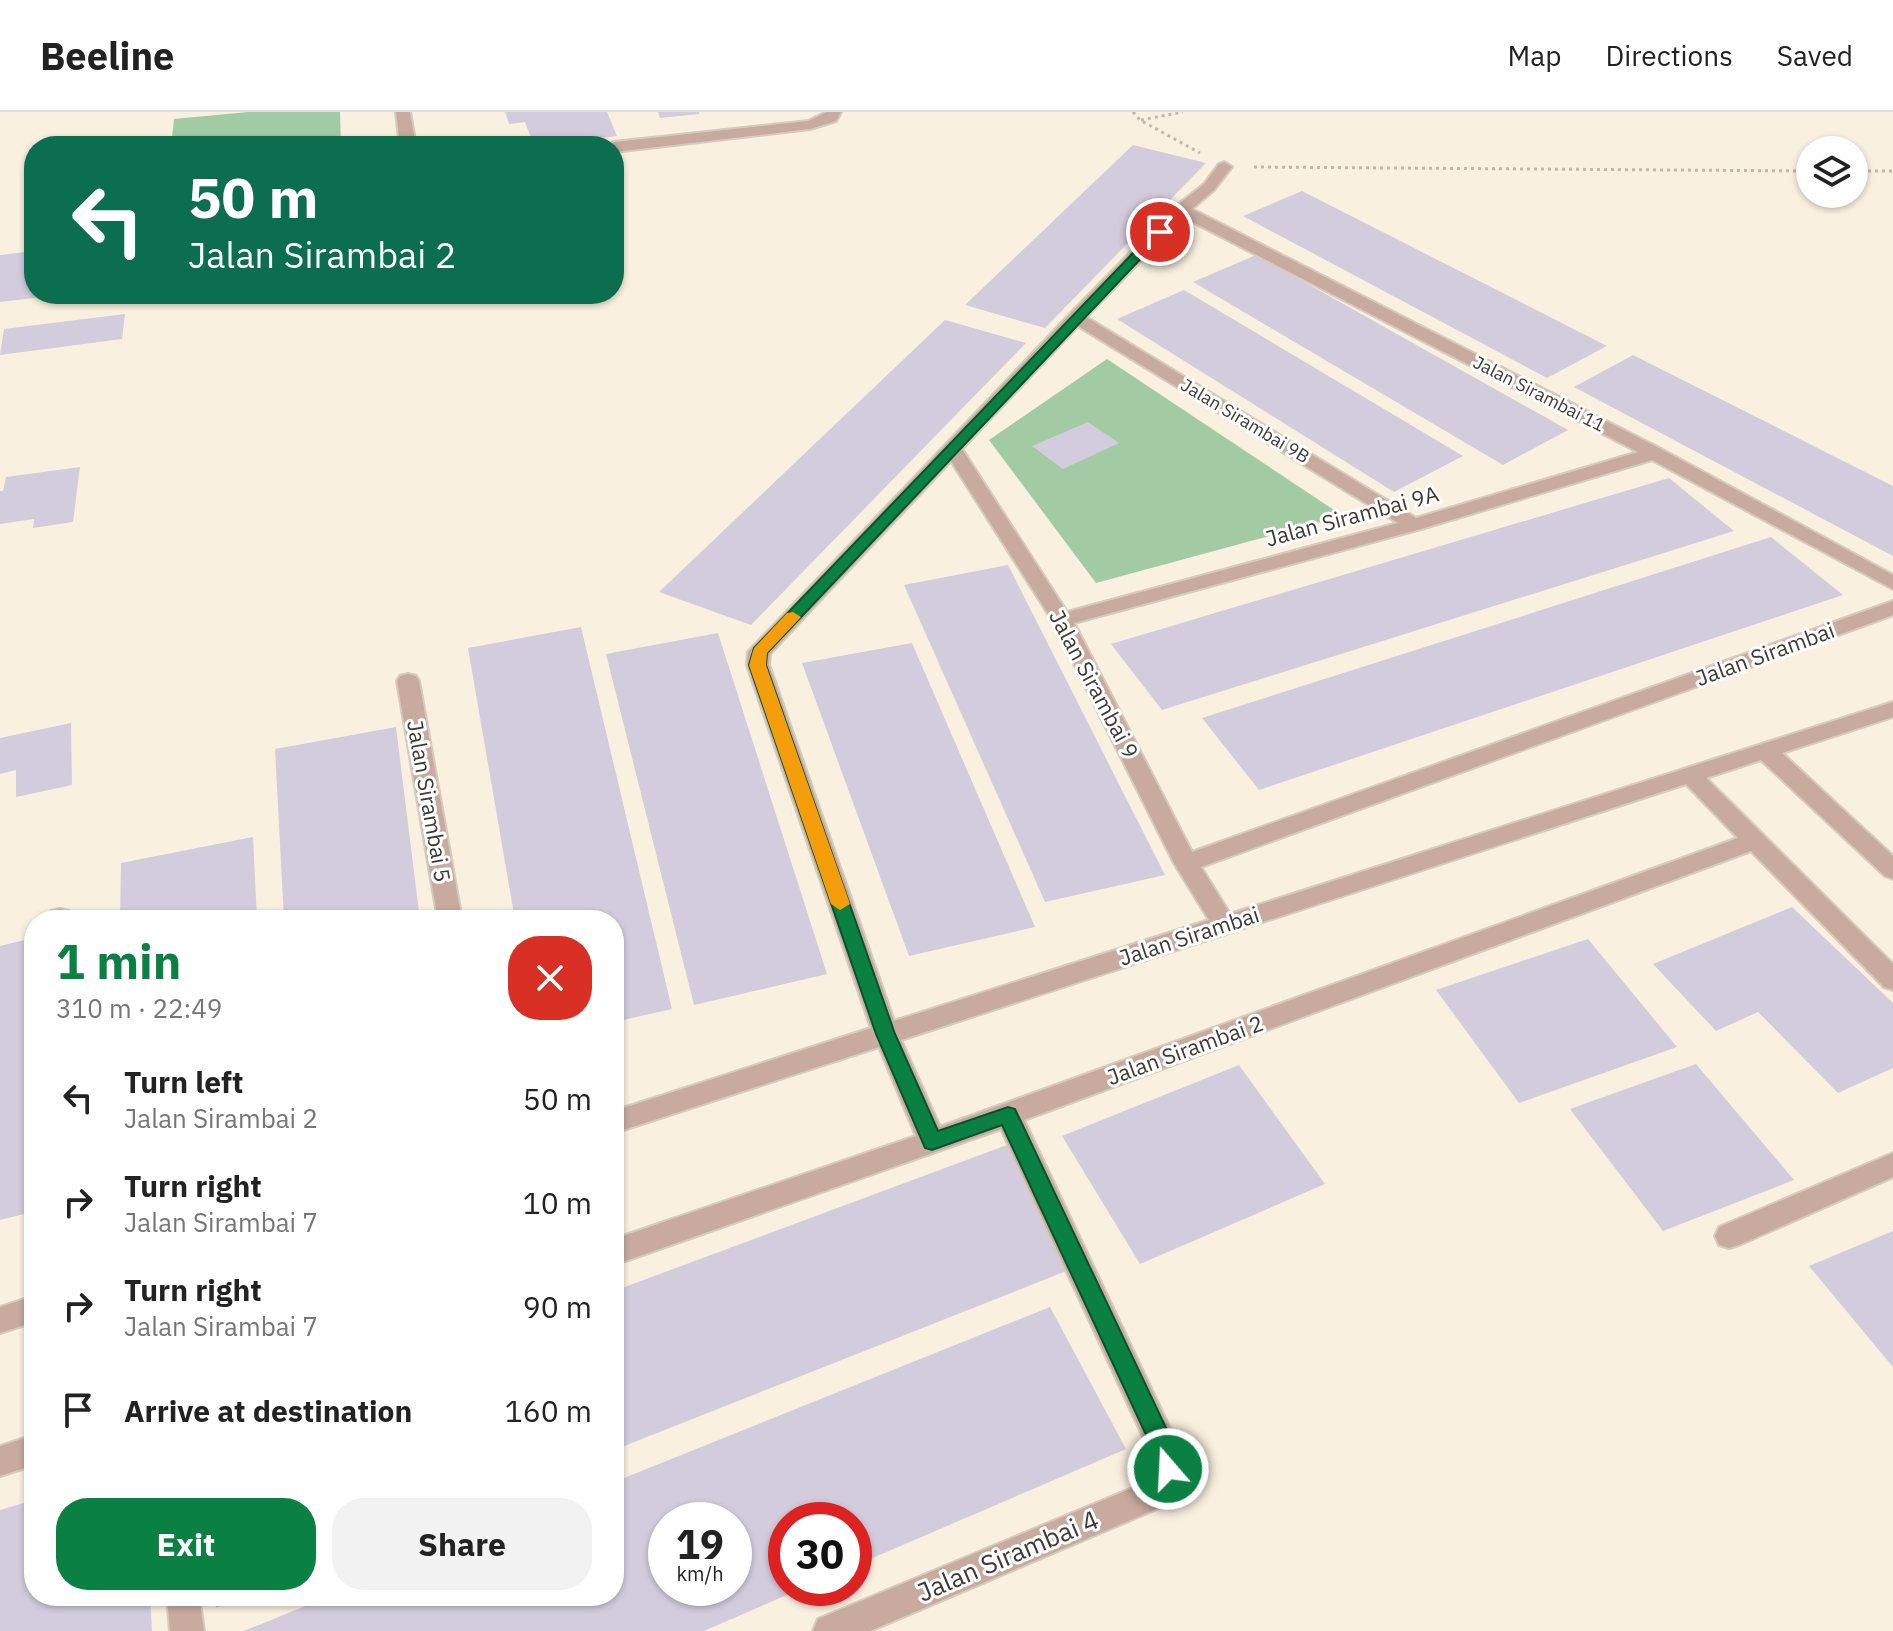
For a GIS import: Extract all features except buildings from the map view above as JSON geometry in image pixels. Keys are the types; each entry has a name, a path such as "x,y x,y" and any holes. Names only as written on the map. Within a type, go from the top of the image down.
{"street":[{"path":"403,112 407,136"},
{"path":"624,146 810,125 831,118 834,112"},
{"path":"932,1141 886,1034 758,665 759,652 1076,318 1181,210 1209,187 1224,167"},
{"name":"Jalan Sirambai 11","path":"1181,210 1654,453 1893,583"},
{"name":"Jalan Sirambai 9B","path":"1076,318 1414,525"},
{"name":"Jalan Sirambai 9","path":"954,450 1062,620 1186,863 1224,925"},
{"name":"Jalan Sirambai 9A","path":"1062,620 1414,525 1654,453"},
{"name":"Jalan Sirambai","path":"1186,863 1893,608"},
{"name":"Jalan Sirambai 5","path":"408,681 448,910"},
{"name":"Jalan Sirambai","path":"624,1119 1893,709"},
{"path":"1765,750 1893,870"},
{"path":"1689,774 1893,980"},
{"name":"Jalan Sirambai 2","path":"624,1249 1008,1115 1753,841"},
{"name":"Jalan Sirambai 4","path":"830,1631 1148,1497 1162,1485 1168,1469 1165,1451 1008,1115"},
{"path":"1729,1236 1893,1165"},
{"path":"0,1320 24,1312"},
{"path":"0,1461 24,1453"},
{"path":"184,1606 187,1631"}],"path":[{"path":"1133,112 1140,120 1224,167 1796,171"},
{"path":"1140,120 1183,112"},
{"path":"1868,171 1893,171"}],"green space":[{"path":"248,112 340,112 341,136 172,136 174,119"},
{"path":"1107,359 1343,516 1096,583 989,440"}],"slow traffic":[{"path":"793,617 759,652 758,665 840,904"}],"route":[{"path":"1160,232 759,652 758,665 886,1034 932,1141 1008,1115 1165,1451 1168,1469"}]}
